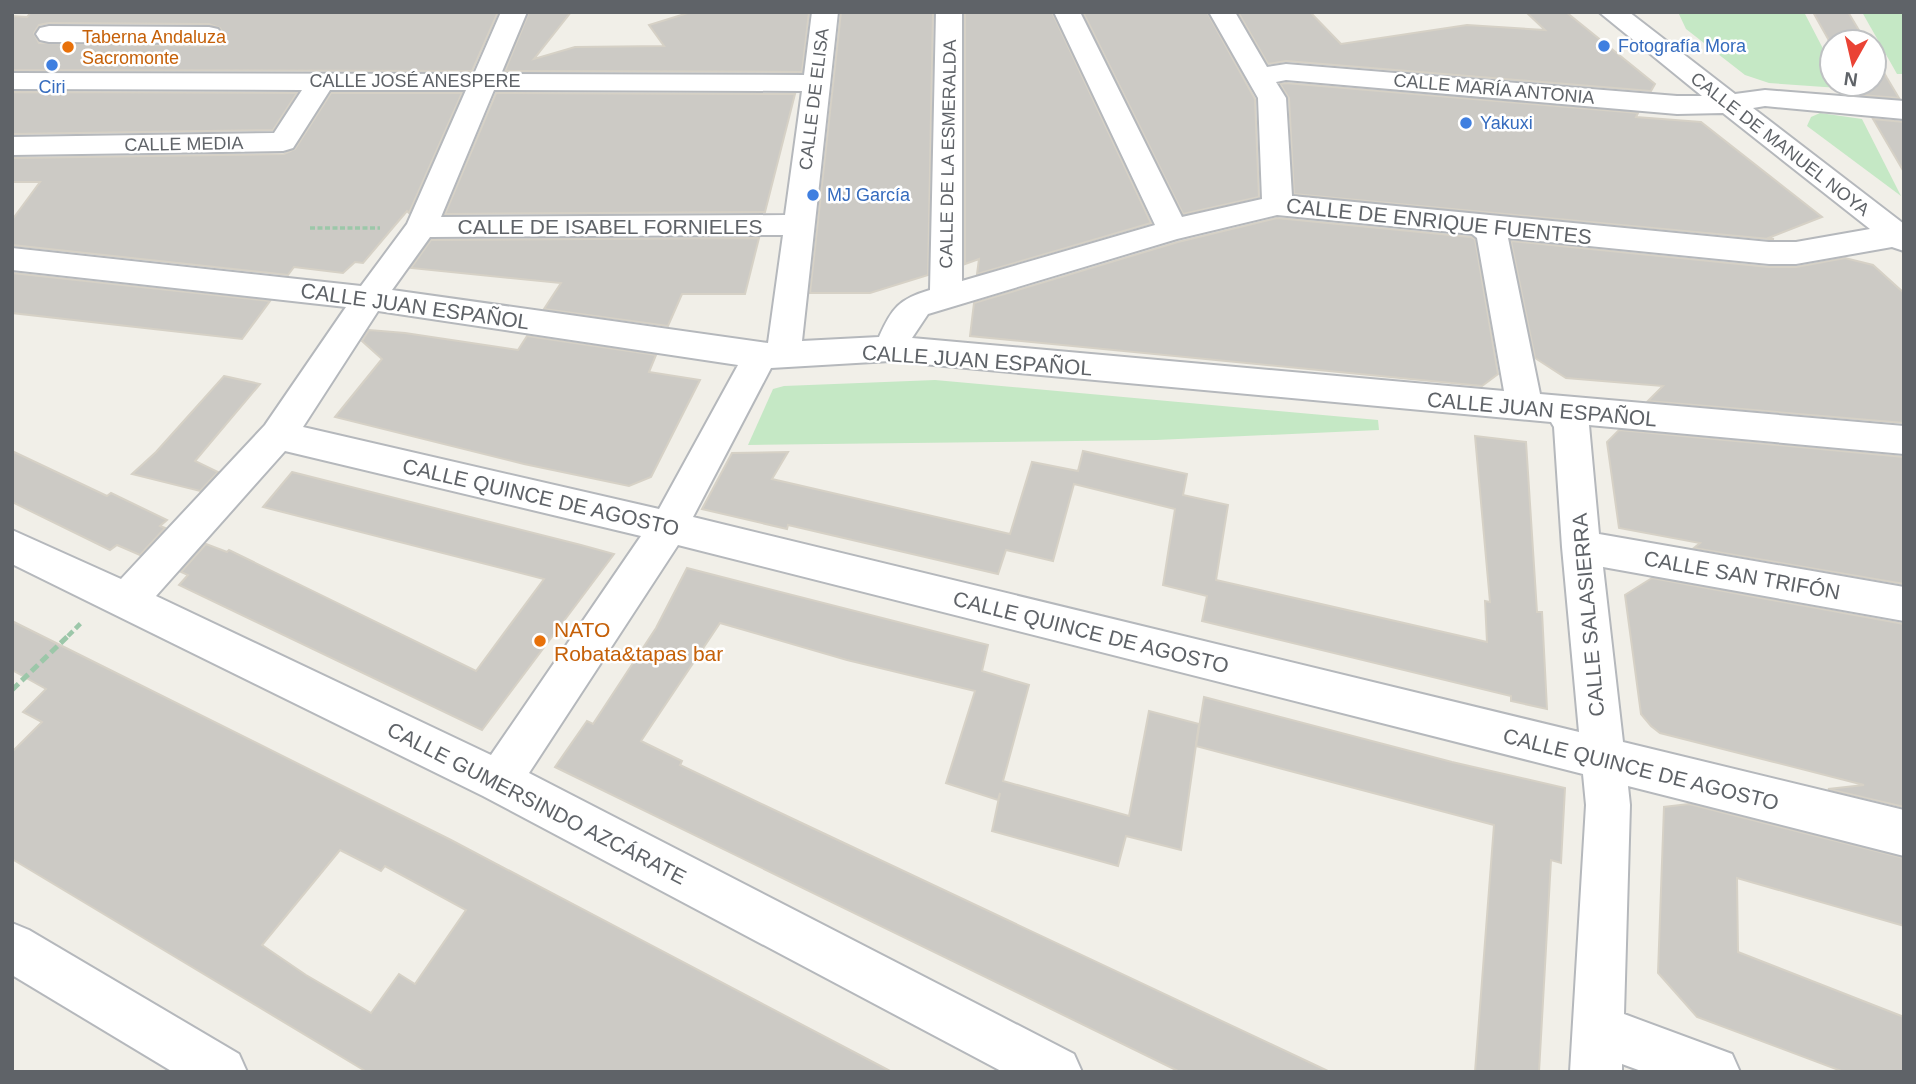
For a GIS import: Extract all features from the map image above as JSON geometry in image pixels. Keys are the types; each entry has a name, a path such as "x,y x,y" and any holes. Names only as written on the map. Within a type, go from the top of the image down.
{"street":[{"path":"12,80 68,12"},
{"path":"126,601 278,435 369,298 482,82 514,12"},
{"name":"CALLE DE ELISA","path":"499,780 669,527 772,355 799,225 825,12"},
{"name":"CALLE DE LA ESMERALDA","path":"946,296 949,12"},
{"path":"1067,12 1172,230"},
{"path":"1222,12 1272,98 1276,205"},
{"name":"CALLE DE MANUEL NOYA","path":"1620,15 1728,104 1902,236"},
{"path":"49,34 209,35"},
{"name":"CALLE MARÍA ANTONIA","path":"1260,76 1286,72 1677,105 1728,104 1765,98 1904,110"},
{"name":"CALLE JOSÉ ANESPERE","path":"12,80 817,82"},
{"name":"CALLE MEDIA","path":"12,146 284,142 322,81"},
{"name":"CALLE DE ENRIQUE FUENTES","path":"890,349 900,327 916,306 1172,230 1276,205 1769,253 1796,253 1902,236"},
{"name":"CALLE DE ISABEL FORNIELES","path":"406,227 799,225"},
{"name":"CALLE SALASIERRA","path":"1482,226 1492,234 1522,392 1572,427 1581,547 1608,805 1598,1051"},
{"name":"CALLE JUAN ESPAÑOL","path":"12,258 369,298 772,355 890,349 1546,410 1904,440"},
{"name":"CALLE QUINCE DE AGOSTO","path":"278,435 669,527 1904,833"},
{"name":"CALLE GUMERSINDO AZCÁRATE","path":"12,546 499,780 1056,1072"},
{"name":"CALLE SAN TRIFÓN","path":"1581,547 1904,604"},
{"path":"12,947 221,1072"},
{"path":"1598,1051 1714,1072"}],"path":[{"path":"310,228 406,227"},
{"path":"12,690 81,623"}],"green space":[{"path":"1678,12 1804,12 1818,39 1818,86 1769,83 1745,75 1686,29"},
{"path":"1862,12 1904,12 1904,74 1897,74 1888,58 1888,28 1871,28"},
{"path":"1820,113 1862,119 1901,196 1807,126 1811,117"},
{"path":"935,380 1378,420 1379,430 1156,440 748,445 773,389 784,386"}],"building":[{"path":"31,12 498,12 472,71 12,70 12,16 27,17","holes":["49,23 209,24 220,28 224,36 219,44 39,43 34,33 39,25"]},
{"path":"529,12 571,12 534,59 575,47 664,46 649,25 691,12 809,12 802,72 505,71"},
{"path":"841,12 933,12 928,275 870,293 810,293"},
{"path":"965,12 1052,12 1151,223 977,274 979,259 965,264"},
{"path":"1083,12 1207,12 1255,99 1259,197 1183,214"},
{"path":"1238,12 1310,12 1341,44 1467,25 1545,30 1526,12 1566,12 1655,84 1651,91 1286,61 1268,64"},
{"path":"1813,12 1848,12 1858,28 1822,28"},
{"path":"1888,79 1899,98 1888,97"},
{"path":"1280,84 1638,113 1636,117 1701,122 1822,217 1769,239 1294,194 1289,98"},
{"path":"12,92 297,93 273,130 12,134"},
{"path":"331,93 462,93 409,213 407,211 363,263 355,262 343,273 294,267 288,275 12,245 12,220 40,182 12,182 12,158 284,154 295,149"},
{"path":"496,93 795,94 765,212 445,214"},
{"path":"1873,119 1904,122 1904,172"},
{"path":"1277,218 1475,239 1498,374 1482,386 970,336 974,303 1178,242"},
{"path":"759,238 745,294 682,294 668,326 544,309 561,283 411,268 431,240"},
{"path":"1511,241 1769,267 1796,267 1845,258 1873,265 1904,293 1904,423 1648,401 1663,386 1566,378 1535,358"},
{"path":"12,273 270,301 242,339 12,313"},
{"path":"369,330 518,350 527,336 656,355 649,372 700,380 651,477 629,486 524,464 335,417 382,359 362,341"},
{"path":"224,376 260,384 195,461 218,472 200,491 132,474 156,452"},
{"path":"1619,430 1904,457 1904,584 1694,548 1700,543 1619,528 1607,442"},
{"path":"1475,436 1526,442 1537,612 1542,612 1547,709 1511,701 1511,696 1202,621 1207,596 1163,585 1175,509 1074,484 1053,561 1006,550 998,574 788,525 787,529 702,509 732,453 788,452 772,479 1010,534 1032,462 1078,471 1083,451 1187,474 1183,495 1228,505 1216,580 1487,642 1485,601 1490,602"},
{"path":"12,451 107,496 111,493 167,520 160,526 165,528 140,555 117,545 110,550 12,502"},
{"path":"292,472 614,554 482,730 179,585 188,575 181,572 206,544 227,552 229,550 476,671 544,579 263,507"},
{"path":"687,568 988,645 982,671 1029,685 1003,781 1129,816 1149,711 1199,724 1181,850 1126,836 1118,866 992,831 1000,793 998,800 946,783 975,691 847,660 720,623 641,741 682,761 680,765 1330,1072 1180,1072 555,767 587,721 593,724 656,628"},
{"path":"1652,578 1904,624 1904,807 1828,789 1864,785 1660,733 1651,726 1641,714 1625,595"},
{"path":"12,621 451,840 892,1072 367,1072 12,859 12,752 42,722 23,712 46,689 12,670","holes":["340,850 381,871 385,866 466,910 415,984 399,974 371,1013 306,975 262,945"]},
{"path":"1204,697 1452,762 1565,788 1561,863 1551,860 1539,1072 1475,1072 1494,825 1196,746"},
{"path":"1689,804 1904,858 1904,926 1737,878 1738,952 1904,1017 1904,1072 1844,1072 1697,1017 1658,973 1664,807"}],"place":[{"name":"Fotografía Mora","path":"1604,46"},
{"name":"Taberna Andaluza Sacromonte","path":"68,47"},
{"name":"Ciri","path":"52,65"},
{"name":"Yakuxi","path":"1466,123"},
{"name":"MJ García","path":"813,195"},
{"name":"NATO Robata&tapas bar","path":"540,641"}]}
